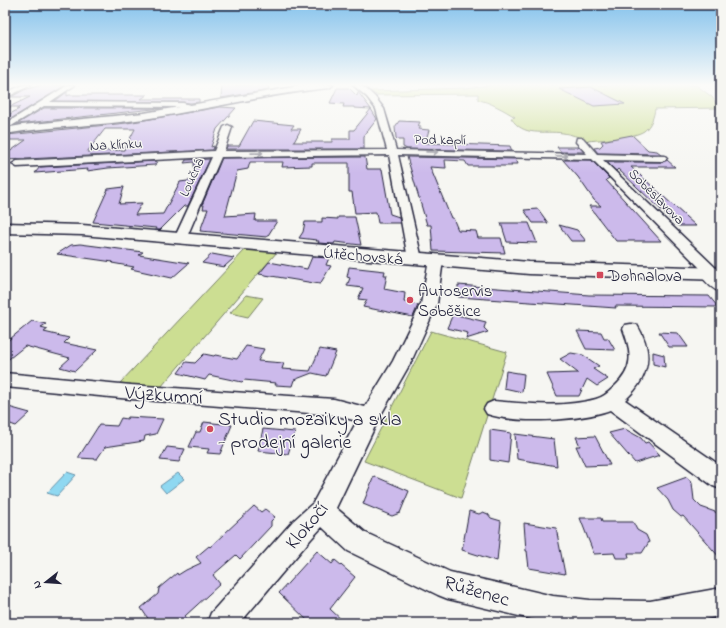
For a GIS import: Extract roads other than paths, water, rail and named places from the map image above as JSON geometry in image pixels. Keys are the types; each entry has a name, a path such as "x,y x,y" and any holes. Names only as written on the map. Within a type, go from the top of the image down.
{"street":[{"path":"5,128 26,114"},
{"path":"5,131 45,124 151,114"},
{"path":"382,114 393,152 414,259"},
{"name":"Loučná","path":"180,238 218,154 228,127"},
{"name":"Soběslavova","path":"580,140 580,142 715,277"},
{"name":"Pod kaplí","path":"218,154 393,152 662,158"},
{"name":"Na klínku","path":"17,164 218,154"},
{"name":"Útěchovská","path":"5,228 82,230 528,268 715,277"},
{"name":"Klokočí","path":"221,623 302,530 322,511 370,416 402,362 429,304 436,260"},
{"path":"494,409 529,412 561,411 596,407 612,401 630,385 639,370 640,357 635,337 631,329"},
{"name":"Výzkumní","path":"5,380 131,392 334,407 370,416"},
{"path":"612,401 721,479"},
{"name":"Růženec","path":"322,511 357,542 448,585 553,610 590,614 650,615 721,602"}],"water":[{"path":"67,472 76,475 57,496 47,493"},
{"path":"178,473 184,479 166,493 160,486"}],"place":[{"name":"Dohnalova","path":"600,275"},
{"name":"Autoservis Soběšice","path":"410,300"},
{"name":"Studio mozaiky a skla - prodejní galerie","path":"210,429"}]}
